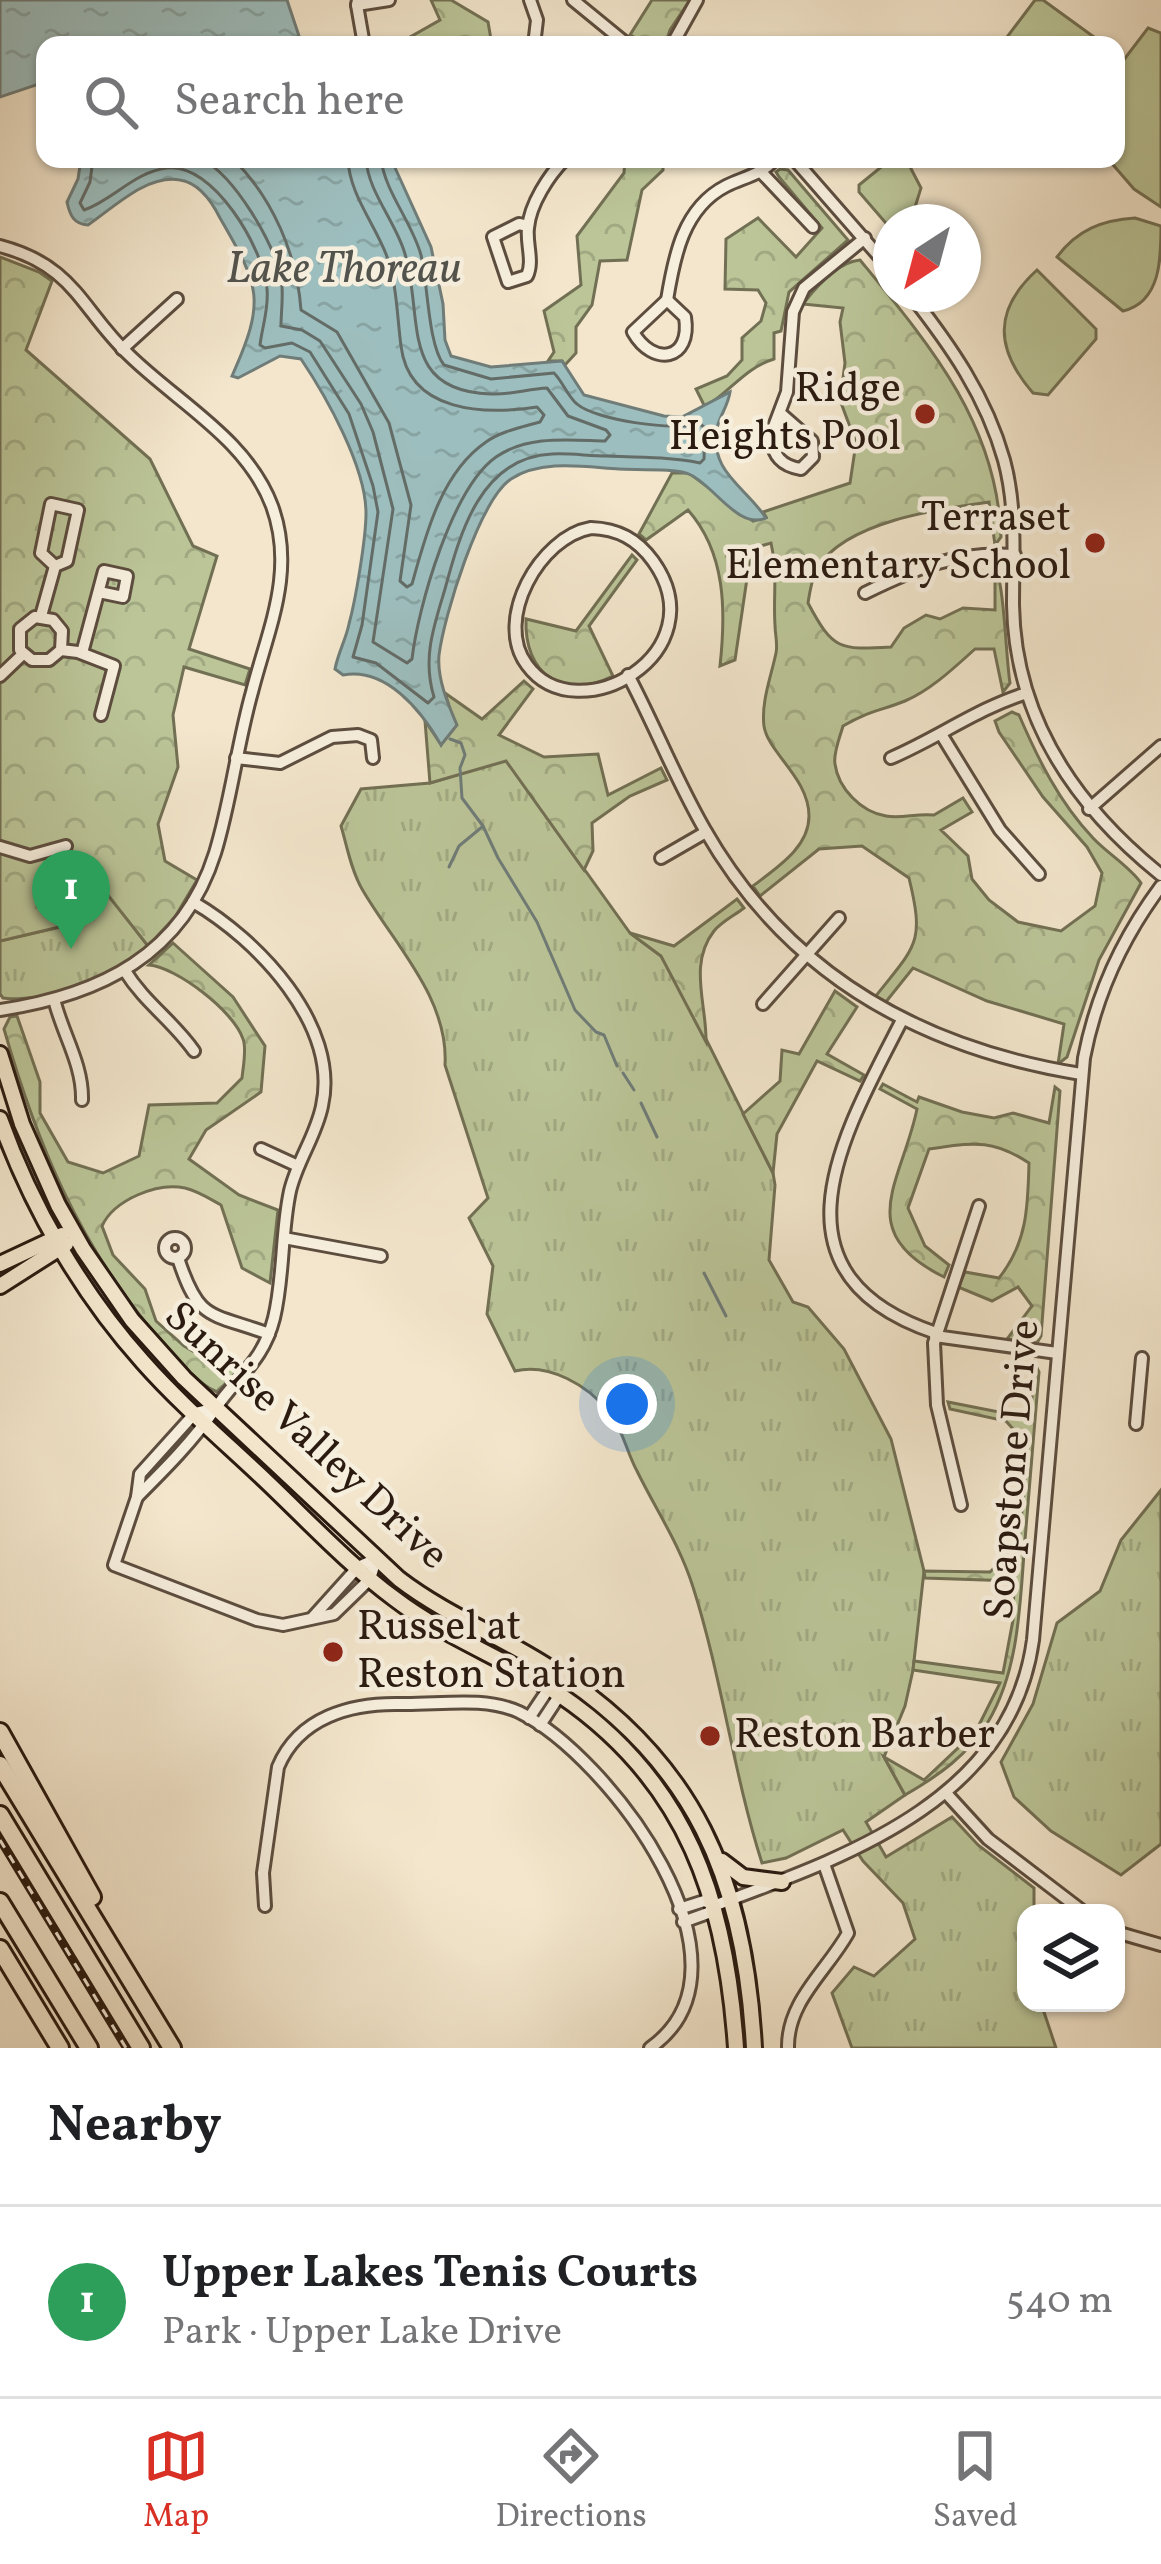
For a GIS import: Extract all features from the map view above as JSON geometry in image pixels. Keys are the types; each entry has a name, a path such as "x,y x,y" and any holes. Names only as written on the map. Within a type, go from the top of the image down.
{"highway":[{"path":"0,1732 64,1843 134,1984"},
{"path":"0,1765 172,2048"},
{"path":"0,1816 141,2048"},
{"path":"0,1902 89,2048"},
{"path":"0,1949 60,2048"}],"main road":[{"name":"Sunrise Valley Drive","path":"0,1054 34,1155 73,1234 132,1320 216,1408 376,1559 426,1598 565,1677 615,1715 656,1759 691,1807 733,1898 748,1963 754,2048"},
{"name":"Sunrise Valley Drive","path":"0,1119 39,1207 81,1280 142,1362 364,1573 430,1623 555,1692 614,1740 657,1790 685,1833 716,1905 731,1974 736,2048"},
{"path":"5,1263 38,1232 39,1207"},
{"path":"5,1263 73,1234"},
{"path":"0,1286 26,1273 59,1242"},
{"path":"26,1273 61,1267 81,1280"},
{"path":"716,1853 743,1877 782,1882"}],"street":[{"path":"362,36 357,3 389,0"},
{"path":"530,0 537,20 535,36"},
{"path":"573,0 617,36"},
{"path":"677,36 697,0"},
{"path":"528,226 519,224 493,237 508,282 527,276 531,268 528,226 555,168"},
{"path":"667,300 685,317 687,326 683,345 668,356 645,350 633,332 636,325 667,300 674,260 695,212 728,185 765,168"},
{"path":"802,168 873,248"},
{"path":"761,172 813,227"},
{"path":"780,413 812,441 813,457 801,469 784,464 772,446 772,425 787,392 788,347 798,300 823,270 865,238"},
{"path":"0,246 38,260 68,280 122,349 243,457 267,494 279,529 283,568 278,605 213,859 193,902 159,944 124,971 84,991 0,1010"},
{"path":"122,349 177,299"},
{"path":"924,312 958,358 984,407 1009,486 1015,632 1027,693 1057,763 1090,809 1161,875"},
{"path":"52,504 77,510 67,561 55,566 41,554 52,504"},
{"path":"591,528 625,535 652,560 666,585 671,614 667,638 654,658 628,675 596,689 570,691 538,676 519,650 515,626 520,604 542,558 568,534 591,528"},
{"path":"865,593 941,559 980,553 1015,555"},
{"path":"41,616 55,566"},
{"path":"82,653 99,592"},
{"path":"41,616 53,620 62,631 61,650 40,662 23,654 17,636 23,623 41,616"},
{"path":"0,631 17,636"},
{"path":"61,650 114,666 101,715"},
{"path":"0,676 23,654"},
{"path":"628,675 706,832 762,911 807,955 857,994 902,1020 988,1055 1081,1074"},
{"path":"891,758 991,705 1027,693"},
{"path":"941,734 1000,830 1039,874"},
{"path":"236,758 280,763 342,735 366,736 373,745 373,758"},
{"path":"1090,809 1161,746"},
{"path":"661,858 706,832"},
{"path":"0,847 30,856 66,846"},
{"name":"Soapstone Drive","path":"681,1916 704,1901 716,1905 824,1864 946,1793 977,1766 1003,1730 1030,1664 1081,1074 1105,986 1129,935 1161,886"},
{"path":"137,1497 207,1425 255,1363 269,1334 298,1166 322,1106 325,1072 318,1041 301,1010 257,950 226,922 193,902"},
{"path":"764,1004 839,918"},
{"path":"124,971 148,1005 178,1028 194,1052"},
{"path":"54,999 81,1072 82,1100"},
{"path":"902,1020 841,1145 831,1188 830,1222 847,1270 867,1296 897,1318 936,1335 1058,1353"},
{"path":"262,1149 298,1166"},
{"path":"961,1505 937,1406 936,1335 979,1205"},
{"path":"284,1238 381,1256"},
{"path":"178,1258 190,1295 200,1307 269,1334"},
{"path":"1136,1424 1142,1358"},
{"path":"216,1408 194,1413 146,1466 114,1565 270,1624 293,1624 314,1617 376,1559"},
{"path":"534,1721 565,1677"},
{"path":"266,1906 263,1873 278,1767 291,1745 328,1715 361,1705 484,1704 510,1709 534,1721 581,1759 618,1797 651,1846 681,1916 693,1967 690,1991 676,2022 650,2048"},
{"path":"946,1793 988,1839 1073,1904"},
{"path":"788,2048 796,2009 848,1933 824,1864"},
{"path":"1125,1935 1161,1945"}],"green space":[{"path":"431,0 451,0 488,22 490,36 412,36 440,20"},
{"path":"652,0 690,0 668,36 630,35"},
{"path":"1035,0 1043,0 1093,36 1008,36"},
{"path":"1148,28 1161,33 1161,207 1134,189 1116,168 1125,168 1125,58"},
{"path":"624,168 663,168 642,190 627,260 600,261 592,305 576,327 576,353 565,365 548,361 554,352 544,311 581,285 577,236"},
{"path":"880,168 911,168 921,188 916,204 873,204 873,208 859,192 859,185"},
{"path":"780,169 788,170 848,240 789,292 781,331 774,333 774,359 705,407 696,389 727,376 742,360 742,338 761,321 766,303 758,290 725,289 726,239 758,218 796,257 822,228 779,177"},
{"path":"1135,218 1161,226 1159,265 1145,298 1123,311 1057,257 1091,228"},
{"path":"0,257 52,281 26,350 150,459 193,546 217,556 189,649 250,669 245,685 184,667 173,715 178,767 158,824 165,861 197,880 175,917 148,946 107,894 72,924 0,941"},
{"path":"860,260 873,276 873,312 902,312 955,387 987,457 1001,537 995,545 989,502 872,528 832,551 818,567 808,603 839,644 891,647 904,628 926,615 940,619 963,608 995,610 995,568 1010,683 1003,692 994,649 975,649 915,696 843,726 835,755 837,773 860,804 886,816 934,815 963,798 972,812 941,830 968,856 972,879 989,900 1018,922 1061,931 1095,906 1102,873 999,732 995,721 1012,712 1019,715 1070,810 1141,883 1099,960 1067,1057 1058,1064 1064,1024 987,1001 913,968 885,1003 875,997 908,954 916,917 909,878 862,846 819,849 760,896 753,886 797,847 809,816 803,790 764,726 777,646 771,543 757,547 749,565 735,660 720,666 720,584 701,527 688,510 646,540 639,534 672,473 689,473 753,521 766,517 763,512 850,483 856,443 840,400 845,363 843,308 803,304 835,270"},
{"path":"1037,270 1096,329 1096,339 1048,395 1033,393 1020,377 1004,330 1012,300"},
{"path":"632,555 637,560 589,626 613,676 578,685 550,678 532,655 526,619 576,631"},
{"path":"524,681 533,689 499,735 544,757 598,754 608,795 661,768 667,780 630,796 592,823 593,851 584,870 506,761 430,783 425,721 441,744 449,706 445,693 482,719"},
{"path":"506,760 630,933 661,956 773,1173 769,1260 793,1302 808,1307 844,1349 891,1439 924,1571 913,1670 905,1706 884,1757 905,1795 866,1822 886,1857 952,1817 978,1845 1034,1888 1034,1904 1017,1904 1017,2012 1044,2012 1056,2048 852,2048 832,1993 854,1967 874,1976 915,1939 903,1903 863,1861 843,1830 786,1858 762,1863 693,1587 618,1427 601,1403 567,1378 541,1370 515,1371 487,1314 493,1266 469,1218 488,1198 445,1065 438,1017 417,972 358,882 341,826 361,789 430,783"},
{"path":"108,893 148,946 117,968 61,992 3,998 0,941 72,924"},
{"path":"737,899 744,908 714,931 702,957 706,1042 661,956 630,933 674,946"},
{"path":"173,943 233,997 265,1046 261,1092 206,1130 189,1159 239,1195 278,1210 270,1283 242,1268 221,1205 190,1189 162,1188 138,1195 116,1208 102,1226 113,1255 145,1289 156,1321 184,1346 212,1362 241,1368 217,1392 192,1375 129,1302 83,1229 30,1112 4,1029 10,1017 17,1016 40,1082 40,1113 68,1162 103,1173 139,1156 149,1105 217,1103 242,1078 244,1043 228,1016 188,982 149,965"},
{"path":"835,991 857,1007 827,1054 864,1075 860,1081 817,1061 777,1134 773,1173 743,1114 780,1081 782,1050 799,1054"},
{"path":"883,1084 917,1102 919,1097 962,1112 994,1118 1013,1113 1049,1123 1055,1087 1060,1091 1037,1343 1007,1339 1032,1306 1018,1287 992,1301 958,1287 965,1272 999,1278 1008,1265 1024,1224 1029,1163 1004,1149 981,1144 929,1149 908,1208 925,1246 949,1265 944,1277 916,1260 899,1242 891,1223 895,1182 917,1109 880,1089"},
{"path":"1035,1364 1039,1372 1020,1610 1007,1679 988,1722 971,1745 905,1795 884,1757 924,1780 976,1731 1000,1683 913,1670 914,1661 1003,1673 1013,1620 1014,1581 925,1578 924,1571 990,1572 1019,1543 1028,1446 1006,1421 950,1409 948,1402 1030,1418"},
{"path":"1161,1490 1161,1844 1121,1875 1051,1831 1014,1797 1001,1762 1033,1704 1057,1623 1100,1591 1121,1540"}],"water":[{"path":"0,0 287,0 299,36 36,36 36,85 0,97"},
{"name":"Lake Thoreau","path":"80,168 395,168 431,247 451,356 491,367 562,361 584,395 664,416 682,417 730,392 717,428 718,456 766,518 746,518 700,481 677,471 564,466 536,469 511,479 475,534 448,614 439,664 457,725 441,745 413,705 388,684 335,669 352,613 362,552 366,513 359,475 333,412 301,359 280,356 238,378 232,376 250,329 254,294 244,261 213,206 194,185 168,180 131,194 88,225 71,215 67,202"}],"waterway":[{"path":"450,739 461,743 465,755 460,768 462,798 537,922 575,1010 604,1035 617,1066"},
{"path":"449,867 459,846 482,827"},
{"path":"623,1073 634,1090"},
{"path":"641,1103 657,1137"},
{"path":"704,1273 726,1316"}],"railway":[{"path":"0,1840 126,2048"}],"place":[{"name":"Ridge Heights Pool","path":"925,414"},
{"name":"Terraset Elementary School","path":"1095,543"},
{"name":"Upper Lakes Tenis Courts","path":"71,949"},
{"name":"Russel at Reston Station","path":"333,1652"},
{"name":"Reston Barber","path":"710,1736"}]}
